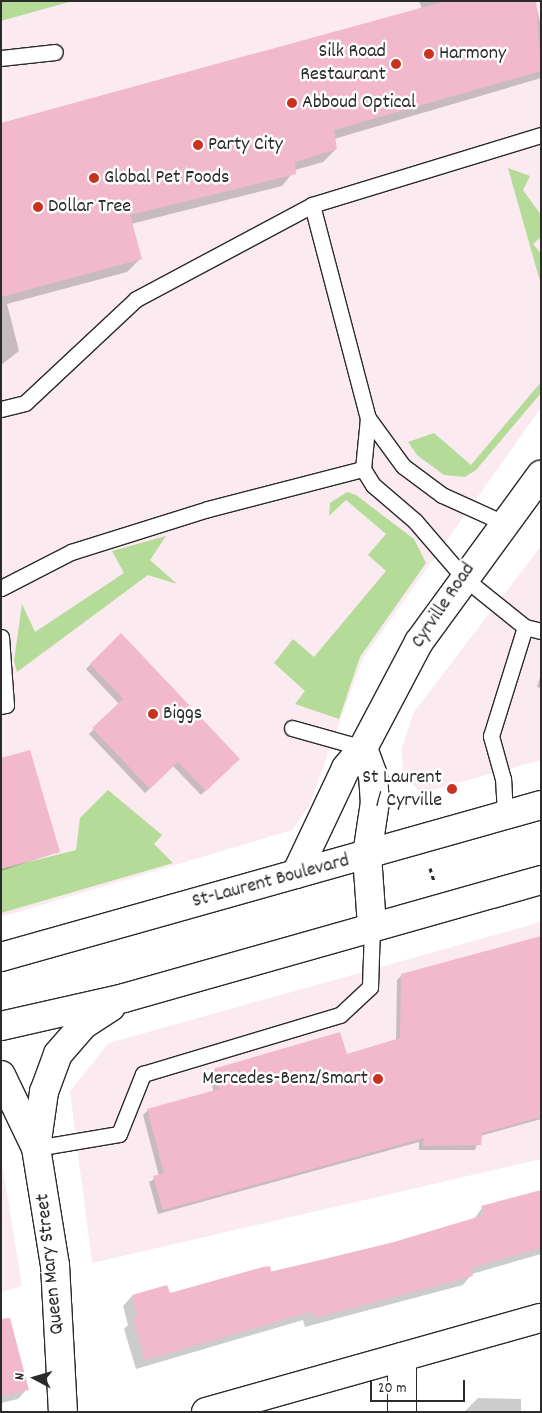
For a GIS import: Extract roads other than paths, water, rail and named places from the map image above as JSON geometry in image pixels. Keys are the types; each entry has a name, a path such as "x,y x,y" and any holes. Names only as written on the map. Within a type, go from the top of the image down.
{"main road":[{"name":"Cyrville Road","path":"296,874 346,768 363,748 401,671 464,578 541,475"},
{"path":"363,748 373,774 375,802 367,855 372,927"},
{"name":"St-Laurent Boulevard","path":"1,957 541,805"},
{"path":"1,1026 124,998 541,880"},
{"path":"36,1148 44,1092 65,1041 124,998"},
{"path":"1,1075 36,1148"},
{"name":"Queen Mary Street","path":"36,1148 54,1265 63,1412"},
{"path":"206,1412 541,1318"},
{"path":"402,1357 402,1412"}],"lane":[{"path":"1,58 55,52"},
{"path":"1,409 25,403 136,299 312,205 541,135"},
{"path":"312,205 368,418 364,469 373,485 415,521 464,578 525,627 541,630"},
{"path":"368,418 403,466 442,495 504,523"},
{"path":"1,588 71,552 208,508 364,469"},
{"path":"505,815 503,779 491,736 525,627"},
{"path":"1,637 6,705 1,706"},
{"path":"292,728 363,748"},
{"path":"36,1148 119,1134 143,1074 340,1015 370,988 372,927"}],"place":[{"name":"Harmony","path":"429,54"},
{"name":"Silk Road Restaurant","path":"396,64"},
{"name":"Abboud Optical","path":"292,103"},
{"name":"Party City","path":"198,145"},
{"name":"Global Pet Foods","path":"94,178"},
{"name":"Dollar Tree","path":"38,207"},
{"name":"Biggs","path":"153,714"},
{"name":"St Laurent / Cyrville","path":"452,789"},
{"name":"Mercedes-Benz/Smart","path":"378,1079"}]}
